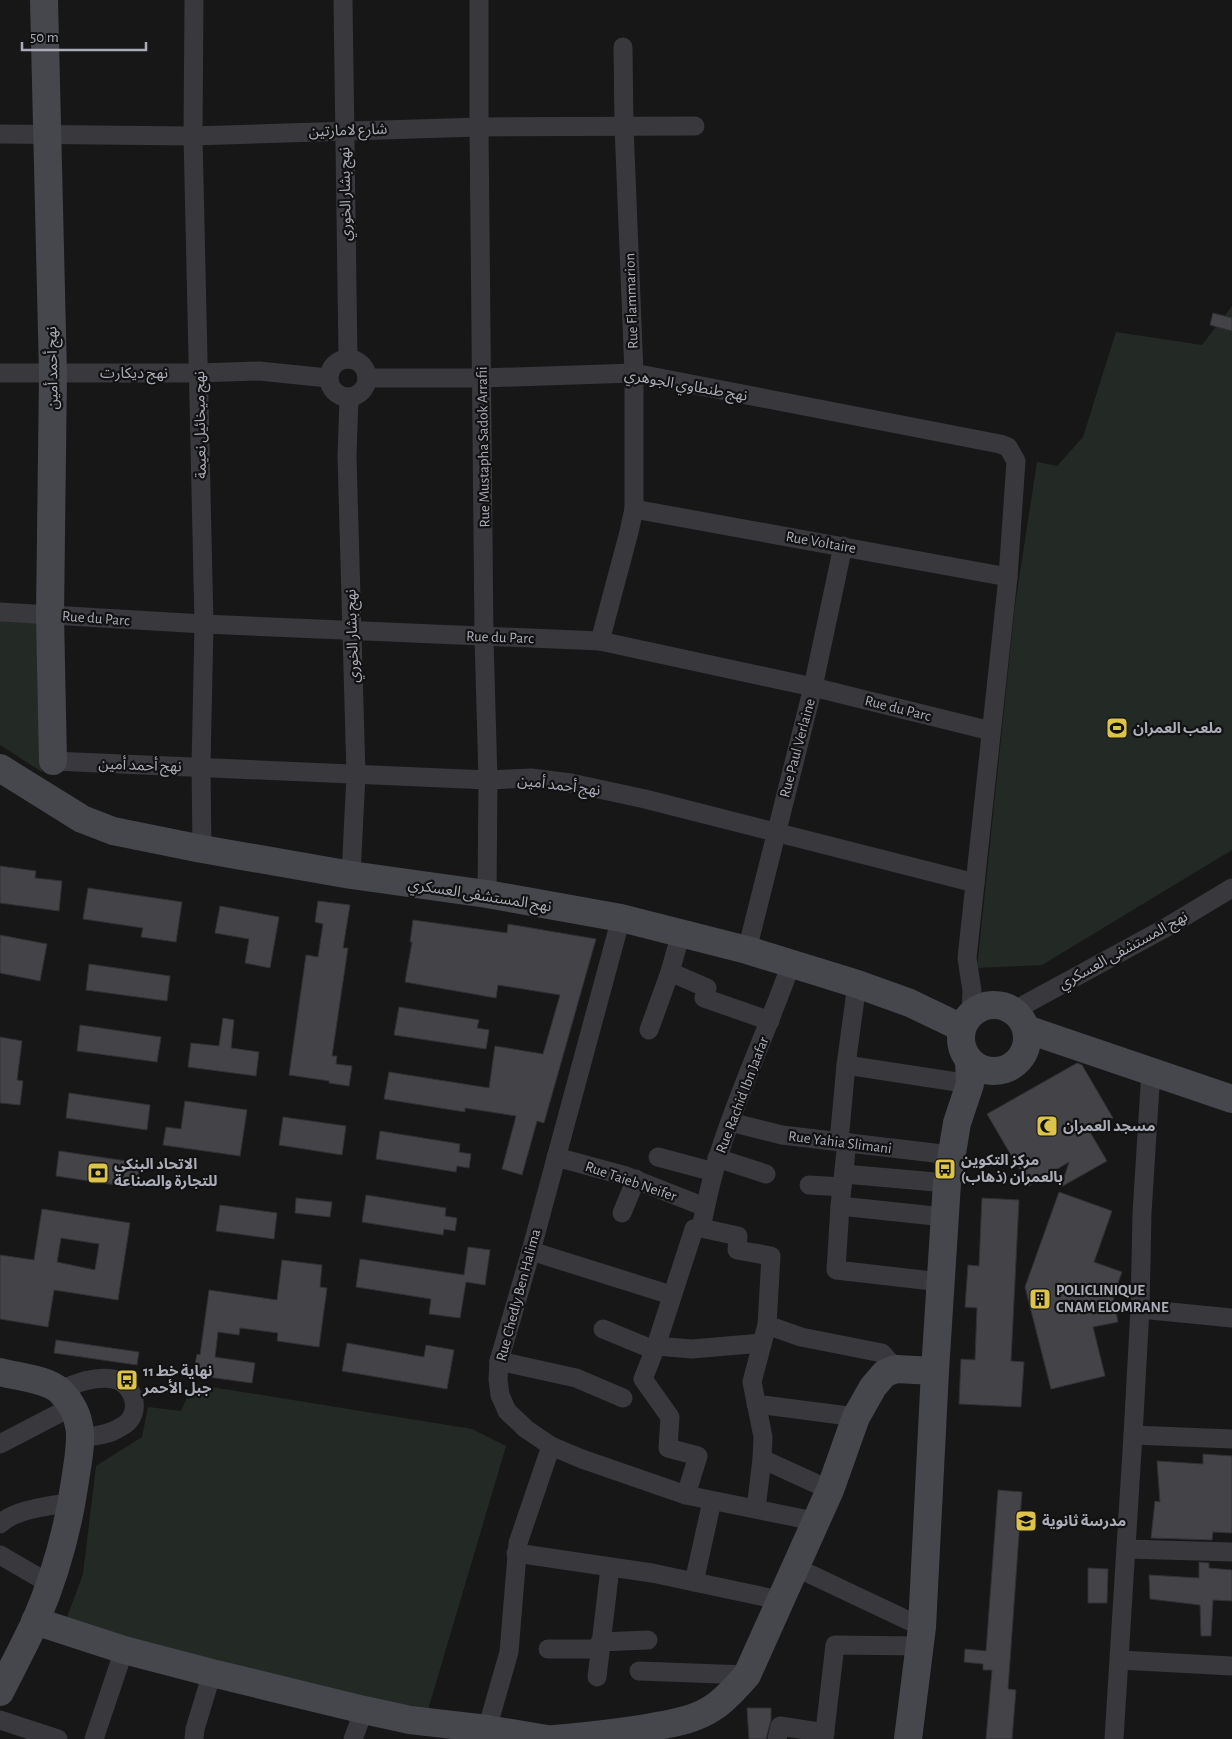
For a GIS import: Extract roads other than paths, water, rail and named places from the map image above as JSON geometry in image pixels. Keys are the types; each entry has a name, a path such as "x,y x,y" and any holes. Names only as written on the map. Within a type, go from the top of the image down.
{"street":[{"name":"نهج أحمد أمين","path":"44,0 53,374 50,615 53,761 488,780 531,778 571,783 645,799 975,883"},
{"name":"نهج ميخائيل نعيمة","path":"194,0 193,136 204,624 201,767 202,849"},
{"name":"نهج بشار الخوري","path":"343,0 348,359"},
{"name":"Rue Mustapha Sadok Arrafii","path":"479,0 484,637 488,780 487,894"},
{"name":"Rue Flammarion","path":"600,641 630,532 634,509 634,372 624,126 623,47"},
{"name":"شارع لامارتين","path":"0,134 193,136 479,127 695,126"},
{"path":"348,359 355,360 361,364 366,371 367,378 366,386 362,392 349,398 334,392 328,378 334,365 348,359"},
{"name":"نهج ديكارت","path":"0,373 199,373 259,370 328,378"},
{"name":"نهج طنطاوي الجوهري","path":"367,378 482,378 634,372 1000,444 1008,447 1016,461 1008,577"},
{"name":"نهج بشار الخوري","path":"349,398 347,456 356,775 351,875"},
{"name":"Rue Voltaire","path":"634,509 1008,577"},
{"name":"Rue Paul Verlaine","path":"747,950 813,687 843,546"},
{"path":"908,1739 921,1637 944,1217 951,1155 969,1072 960,1038 966,1021 972,991 967,958 1008,577"},
{"name":"Rue du Parc","path":"0,612 204,624 600,641 813,687 991,731"},
{"name":"نهج المستشفى العسكري","path":"0,768 82,819 113,831 202,849 351,875 487,894 621,918 747,950 857,984 966,1021"},
{"name":"نهج المستشفى العسكري","path":"1019,1020 1232,888"},
{"name":"Rue Chedly Ben Halima","path":"621,918 499,1362 500,1395 507,1411 526,1429 551,1446 582,1459 686,1494 814,1522"},
{"path":"649,1030 670,972 681,933"},
{"name":"Rue Rachid Ibn Jaafar","path":"672,1295 694,1229 700,1228 716,1165 730,1122 791,964"},
{"path":"670,972 707,988 704,998 770,1022"},
{"path":"857,984 846,1065 843,1180 836,1270 941,1282"},
{"path":"966,1021 980,1008 991,1005 1002,1006 1019,1020 1151,1071 1232,1099"},
{"path":"846,1065 969,1072 979,1068 991,1072 1004,1070 1016,1064 1024,1054 1027,1041 1019,1020"},
{"path":"1114,1739 1140,1309 1142,1213 1151,1071"},
{"name":"Rue Yahia Slimani","path":"730,1122 782,1135 951,1155"},
{"name":"Rue Taieb Neifer","path":"556,1157 636,1179 705,1207"},
{"path":"658,1157 766,1174"},
{"path":"622,1213 636,1179"},
{"path":"809,1185 843,1180 947,1183"},
{"path":"840,1206 944,1217"},
{"path":"700,1228 738,1236 737,1250 771,1256 765,1334 752,1382 763,1437 756,1509"},
{"path":"531,1251 672,1295 643,1379 670,1417 668,1448 698,1456 686,1494"},
{"path":"1140,1309 1232,1318"},
{"path":"603,1329 655,1348 692,1349 765,1334 801,1337 882,1353 896,1369"},
{"path":"499,1362 576,1378 623,1398"},
{"path":"554,1739 611,1734 676,1722 697,1717 715,1707 747,1675 779,1600 830,1490 856,1418 879,1380 885,1373 896,1369 935,1371"},
{"path":"0,1372 50,1384 66,1398 82,1438 72,1502 62,1548 35,1621 1,1685"},
{"path":"0,1444 66,1398 78,1382 95,1378 114,1379 125,1385 131,1391 135,1405 131,1419 109,1433 82,1438"},
{"path":"756,1404 856,1418"},
{"path":"1133,1435 1232,1439"},
{"path":"479,1732 510,1652 516,1553 521,1532 551,1446"},
{"path":"762,1459 830,1490"},
{"path":"694,1582 712,1501"},
{"path":"1,1516 72,1502"},
{"path":"1126,1549 1232,1552"},
{"path":"516,1553 652,1573 779,1600"},
{"path":"0,1555 50,1584"},
{"path":"795,1567 921,1637"},
{"path":"598,1677 600,1645 610,1568"},
{"path":"35,1621 124,1650 364,1710 479,1732 547,1739"},
{"path":"778,1739 780,1726 825,1736 835,1644 921,1637"},
{"path":"548,1649 648,1640"},
{"path":"94,1739 124,1650"},
{"path":"1120,1660 1232,1666"},
{"path":"639,1672 747,1675"},
{"path":"194,1739 195,1729 212,1673"},
{"path":"353,1739 364,1710"},
{"path":"0,1720 58,1739"}],"place":[{"name":"ملعب العمران","path":"1117,728"},
{"name":"مسجد العمران","path":"1047,1126"},
{"name":"مركز التكوين بالعمران (ذهاب)","path":"945,1169"},
{"name":"الاتحاد البنكي للتجارة والصناعة","path":"98,1173"},
{"name":"POLICLINIQUE CNAM ELOMRANE","path":"1040,1299"},
{"name":"نهاية خط 11 جبل الأحمر","path":"127,1380"},
{"name":"مدرسة ثانوية","path":"1026,1521"}]}
